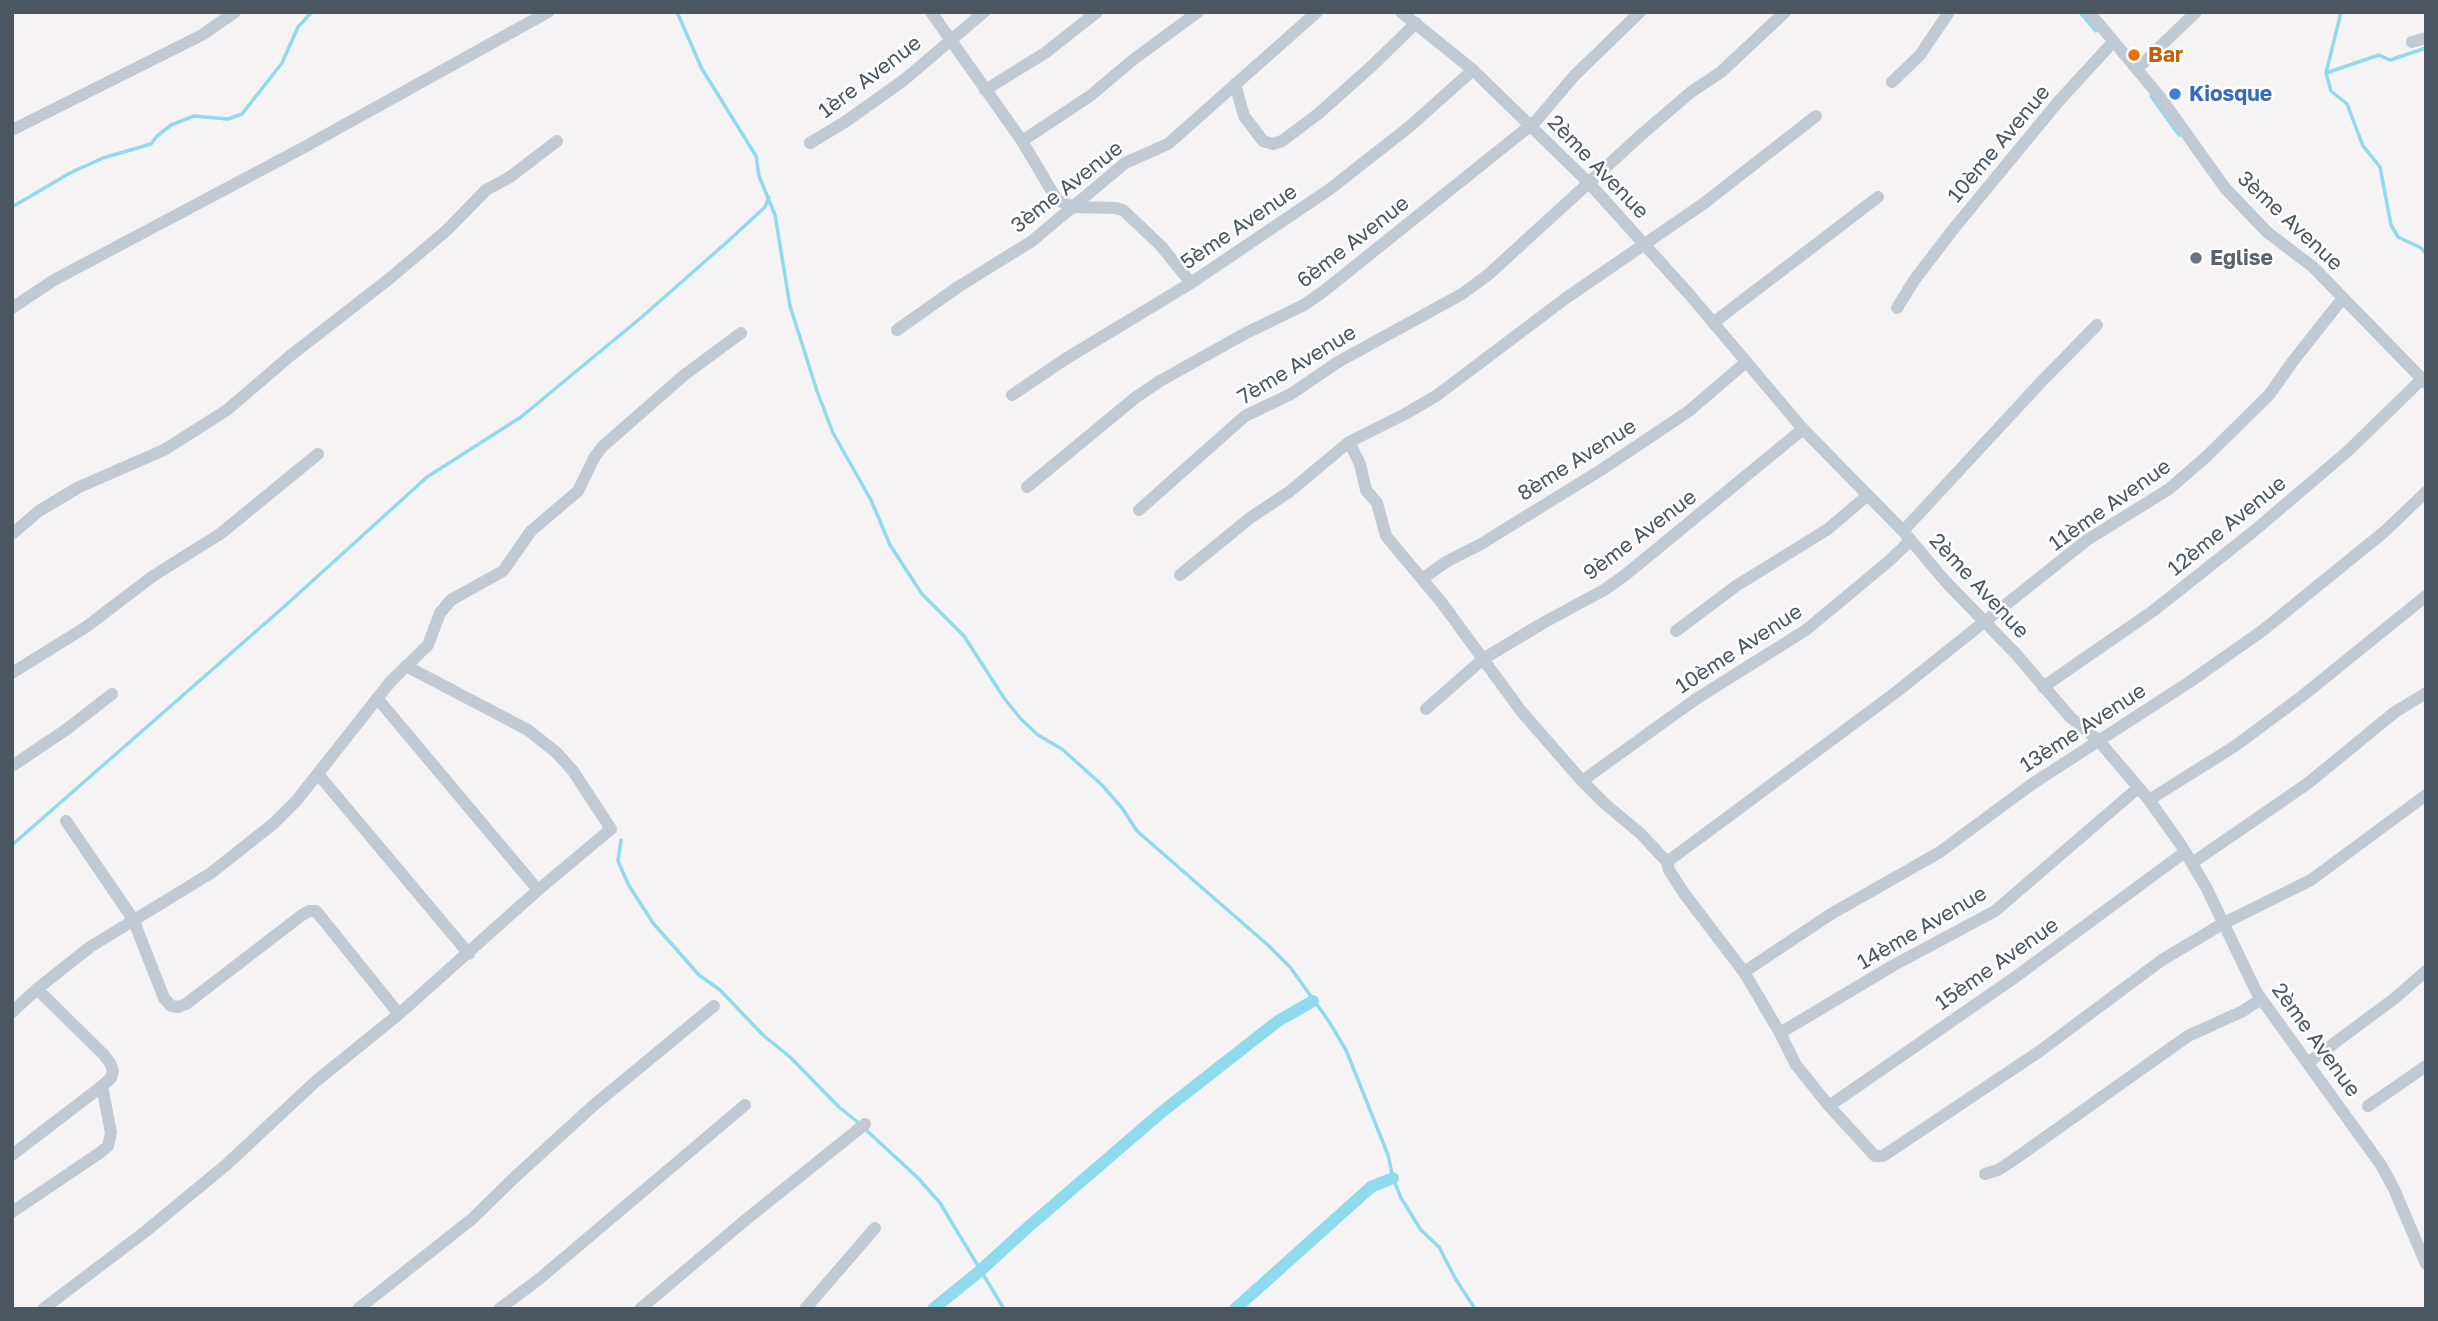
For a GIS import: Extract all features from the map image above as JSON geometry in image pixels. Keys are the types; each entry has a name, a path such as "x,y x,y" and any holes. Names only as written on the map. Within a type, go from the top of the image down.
{"street":[{"path":"12,130 202,35 235,12"},
{"path":"12,308 54,280 299,150 548,12"},
{"path":"931,12 1022,141 1057,200 1074,207 1123,210 1161,246 1191,283"},
{"name":"1ère Avenue","path":"810,143 883,96 984,12"},
{"path":"985,90 1045,53 1097,12"},
{"path":"1022,141 1090,96 1134,59 1198,12"},
{"name":"3ème Avenue","path":"897,330 958,286 1032,242 1125,163 1168,144 1317,12"},
{"name":"2ème Avenue","path":"1401,12 1473,70 1589,183 1646,245 1802,429 1907,536 2070,717 2099,741 2149,800 2188,857 2261,999 2309,1062 2381,1166 2394,1189 2426,1264"},
{"name":"6ème Avenue","path":"1027,487 1135,398 1247,333 1314,299 1543,114 1574,75 1640,12"},
{"path":"1589,183 1691,92 1736,59 1785,12"},
{"path":"1892,82 1920,55 1949,12"},
{"name":"3ème Avenue","path":"2089,12 2160,97 2225,188 2267,232 2313,267 2424,381"},
{"path":"2137,69 2196,12"},
{"path":"1235,84 1244,116 1263,141 1273,144 1282,141 1318,114 1416,23"},
{"path":"2412,42 2426,38"},
{"name":"10ème Avenue","path":"1897,308 1915,279 1955,227 2058,102 2113,43"},
{"name":"5ème Avenue","path":"1012,395 1191,283 1344,179 1409,127 1473,70"},
{"path":"1180,575 1250,518 1289,492 1349,442 1427,402 1566,298 1703,204 1816,116"},
{"path":"12,534 39,511 79,486 164,450 227,410 447,230 486,190 510,177 557,141"},
{"name":"7ème Avenue","path":"1139,510 1245,416 1291,394 1338,362 1462,294 1489,274 1589,183"},
{"path":"1713,323 1878,197"},
{"name":"11ème Avenue","path":"1667,862 1825,746 1984,620 2034,585 2087,540 2169,489 2269,395 2343,298"},
{"name":"10ème Avenue","path":"1583,781 1696,699 1806,630 1889,561 1907,536 2043,380 2097,325"},
{"path":"12,1013 37,989 90,947 211,873 273,824 297,800 377,698 428,645 440,613 450,600 503,571 531,531 578,491 602,447 683,376 741,333"},
{"name":"8ème Avenue","path":"1422,579 1601,470 1689,411 1746,362"},
{"name":"12ème Avenue","path":"2043,687 2153,611 2254,531 2348,451 2424,381"},
{"name":"9ème Avenue","path":"1426,709 1483,659 1604,590 1716,502 1802,429"},
{"path":"1349,442 1360,464 1366,490 1377,503 1386,536 1422,579 1505,692 1583,781 1641,834 1667,862 1683,892 1744,972 1796,1065 1875,1156 1883,1156 2040,1051 2137,977 2224,923 2311,880 2426,795"},
{"path":"12,673 86,627 153,576 211,541 318,454"},
{"name":"13ème Avenue","path":"1744,972 1831,914 1940,852 2032,784 2262,631 2384,532 2426,492"},
{"path":"1676,631 1736,586 1828,529 1868,495"},
{"path":"2149,800 2235,746 2301,697 2426,596"},
{"path":"43,1309 226,1165 315,1082 399,1014 611,829 573,771 557,753 528,730 406,666"},
{"name":"15ème Avenue","path":"1829,1106 2188,857 2308,784 2395,712 2426,693"},
{"path":"12,766 67,729 111,694"},
{"path":"377,698 538,890"},
{"path":"318,774 469,954"},
{"name":"14ème Avenue","path":"1780,1033 1895,965 1995,911 2138,788"},
{"path":"66,821 133,919 164,998 171,1006 186,1004 302,915 316,911 399,1014"},
{"path":"2309,1062 2395,998 2426,971"},
{"path":"12,1155 102,1086 111,1078 113,1071 104,1055 37,989"},
{"path":"1985,1174 2012,1161 2188,1036 2243,1011 2261,999"},
{"path":"358,1309 472,1219 584,1114 714,1006"},
{"path":"2368,1106 2426,1066"},
{"path":"12,1212 108,1146 111,1133 102,1086"},
{"path":"499,1309 527,1289 745,1105"},
{"path":"640,1309 863,1126"},
{"path":"805,1309 875,1228"}],"waterway":[{"path":"12,207 70,173 103,158 151,144 171,125 194,116 228,119 242,114 282,63 298,27 312,12"},
{"path":"677,12 702,69 756,156 759,176 775,215 790,306 817,391 833,433 871,500 890,545 922,594 964,636 1004,698 1021,719 1038,735 1062,749 1102,785 1137,831 1290,967 1346,1050 1388,1155 1401,1198 1421,1230 1439,1247 1475,1309"},
{"path":"2080,12 2096,31"},
{"path":"2341,12 2326,73 2331,91 2347,104 2363,146 2380,167 2391,225 2398,237 2421,248 2426,254"},
{"path":"2326,73 2379,55 2390,60 2426,48"},
{"path":"2151,96 2179,135"},
{"path":"12,845 286,605 427,477 521,417 727,242 765,207 769,197"},
{"path":"621,840 618,861 628,884 653,923 699,975 720,990 764,1036 860,1124"},
{"path":"933,1309 1163,1111 1278,1021 1313,1001"},
{"path":"865,1129 918,1178 940,1203 1004,1309"},
{"path":"1235,1309 1371,1187 1393,1178"}],"place":[{"name":"Bar","path":"2134,55"},
{"name":"Kiosque","path":"2175,94"},
{"name":"Eglise","path":"2196,258"}]}
